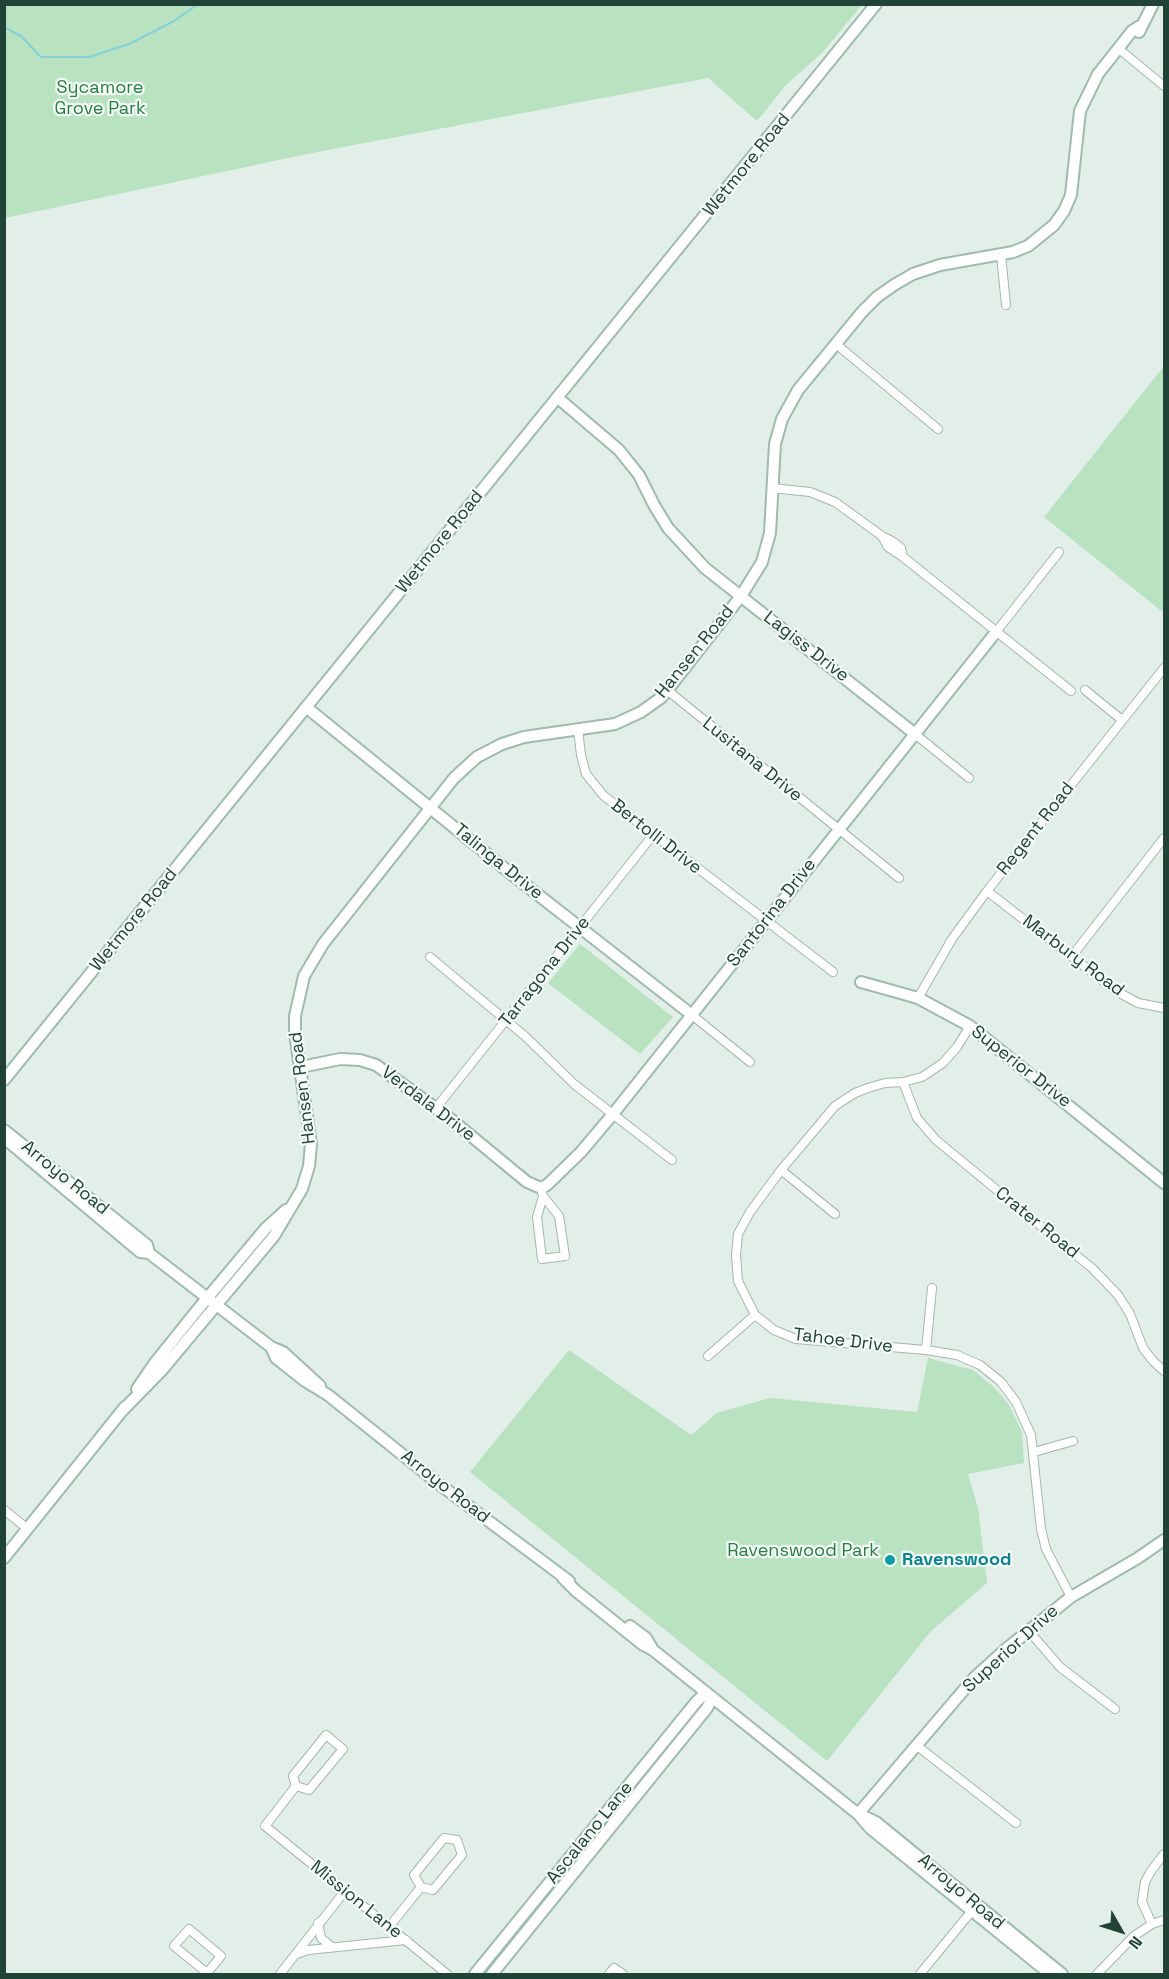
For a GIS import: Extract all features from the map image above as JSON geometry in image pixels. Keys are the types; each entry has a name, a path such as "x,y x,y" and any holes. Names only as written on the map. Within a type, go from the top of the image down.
{"street":[{"name":"Wetmore Road","path":"4,1080 876,4"},
{"name":"Hansen Road","path":"4,1558 122,1411 162,1370 212,1300 274,1236 297,1199 307,1177 311,1144 295,1033 295,1016 300,989 310,963 323,944 466,765 483,753 524,737 615,724 629,719 662,697 741,596 755,575 767,548 772,518 775,444 782,419 798,390 877,297 913,274 940,264 1001,255 1028,246 1054,225 1071,195 1080,111 1096,81 1103,78 1122,51 1138,35 1140,26 1153,4"},
{"path":"1122,51 1164,86"},
{"path":"1001,255 1006,305"},
{"path":"836,344 938,429"},
{"name":"Lagiss Drive","path":"558,398 619,450 639,475 657,511 673,533 705,568 915,734"},
{"path":"772,488 803,491 823,496 841,506 901,548 903,556 1071,691"},
{"path":"996,632 1059,552"},
{"name":"Santorina Drive","path":"542,1192 582,1152 614,1113 996,632"},
{"name":"Regent Road","path":"918,998 952,939 987,891 1164,668"},
{"name":"Lusitana Drive","path":"667,690 899,878"},
{"path":"1085,690 1122,720"},
{"name":"Talinga Drive","path":"306,707 580,928 692,1015"},
{"name":"Bertolli Drive","path":"578,730 584,767 591,782 604,796 833,972"},
{"path":"915,734 969,778"},
{"name":"Tarragona Drive","path":"436,1108 653,835"},
{"path":"1072,956 1164,838"},
{"name":"Marbury Road","path":"987,891 1116,991 1138,1003 1164,1008"},
{"path":"430,957 526,1036 574,1084 672,1160"},
{"name":"Superior Drive","path":"861,982 918,998 970,1026 1162,1175"},
{"path":"692,1015 750,1062"},
{"name":"Tahoe Drive","path":"970,1026 943,1064 922,1077 868,1088 855,1093 836,1106 781,1170 750,1212 738,1234 736,1255 738,1281 755,1315 774,1330 796,1339 927,1350 957,1355 980,1365 1001,1382 1016,1402 1031,1435 1041,1529 1046,1549 1071,1597"},
{"name":"Verdala Drive","path":"301,1067 340,1059 368,1062 390,1074 436,1108 542,1192"},
{"name":"Crater Road","path":"903,1082 917,1118 936,1140 1093,1269 1118,1295 1130,1314 1143,1348 1164,1371"},
{"name":"Arroyo Road","path":"4,1130 147,1245 149,1253"},
{"name":"Arroyo Road","path":"4,1138 140,1252 149,1253 271,1347 283,1352 310,1375 328,1395 439,1484 563,1578 642,1644 653,1650 858,1814 876,1822 1050,1974"},
{"path":"781,1170 835,1214"},
{"path":"542,1192 559,1216 565,1256 542,1259 537,1217 542,1192"},
{"path":"927,1350 932,1288"},
{"path":"708,1356 755,1315"},
{"path":"1034,1452 1073,1441"},
{"path":"4,1510 27,1529"},
{"name":"Superior Drive","path":"858,1814 974,1678 1028,1630 1071,1597 1164,1540"},
{"path":"1028,1630 1060,1666 1115,1709"},
{"name":"Ascalano Lane","path":"475,1974 698,1701 709,1695"},
{"name":"Ascalano Lane","path":"492,1974 705,1710 709,1695"},
{"path":"326,1735 343,1749 309,1790 296,1786 293,1776 326,1735"},
{"path":"916,1745 1016,1823"},
{"name":"Mission Lane","path":"296,1786 265,1826 447,1974"},
{"path":"444,1838 457,1840 462,1855 433,1890 421,1887 414,1875 444,1838"},
{"path":"1152,1924 1142,1902 1145,1882 1164,1854"},
{"path":"389,1927 421,1887"},
{"path":"280,1974 345,1891"},
{"path":"920,1974 974,1909"},
{"name":"Arroyo Road","path":"974,1909 1062,1974"},
{"path":"1097,1974 1134,1936 1152,1924 1164,1920"},
{"path":"318,1923 321,1938 332,1947"},
{"path":"189,1929 221,1956 208,1974 174,1946 189,1929"},
{"path":"297,1954 308,1950 406,1940"},
{"path":"609,1974 614,1968 623,1974"}],"green space":[{"name":"Sycamore Grove Park","path":"5,4 862,5 822,53 786,85 757,121 708,78 312,153 5,218"},
{"path":"1164,366 1164,613 1044,517"},
{"path":"580,944 673,1017 640,1054 548,983"},
{"name":"Ravenswood Park","path":"569,1350 691,1435 717,1413 770,1398 917,1412 928,1358 973,1370 995,1388 1009,1405 1022,1432 1024,1463 968,1474 978,1508 987,1583 930,1632 827,1761 470,1472"}],"waterway":[{"path":"4,27 21,36 41,57 89,57 129,44 174,21 198,4"}],"place":[{"name":"Ravenswood","path":"890,1560"}]}
